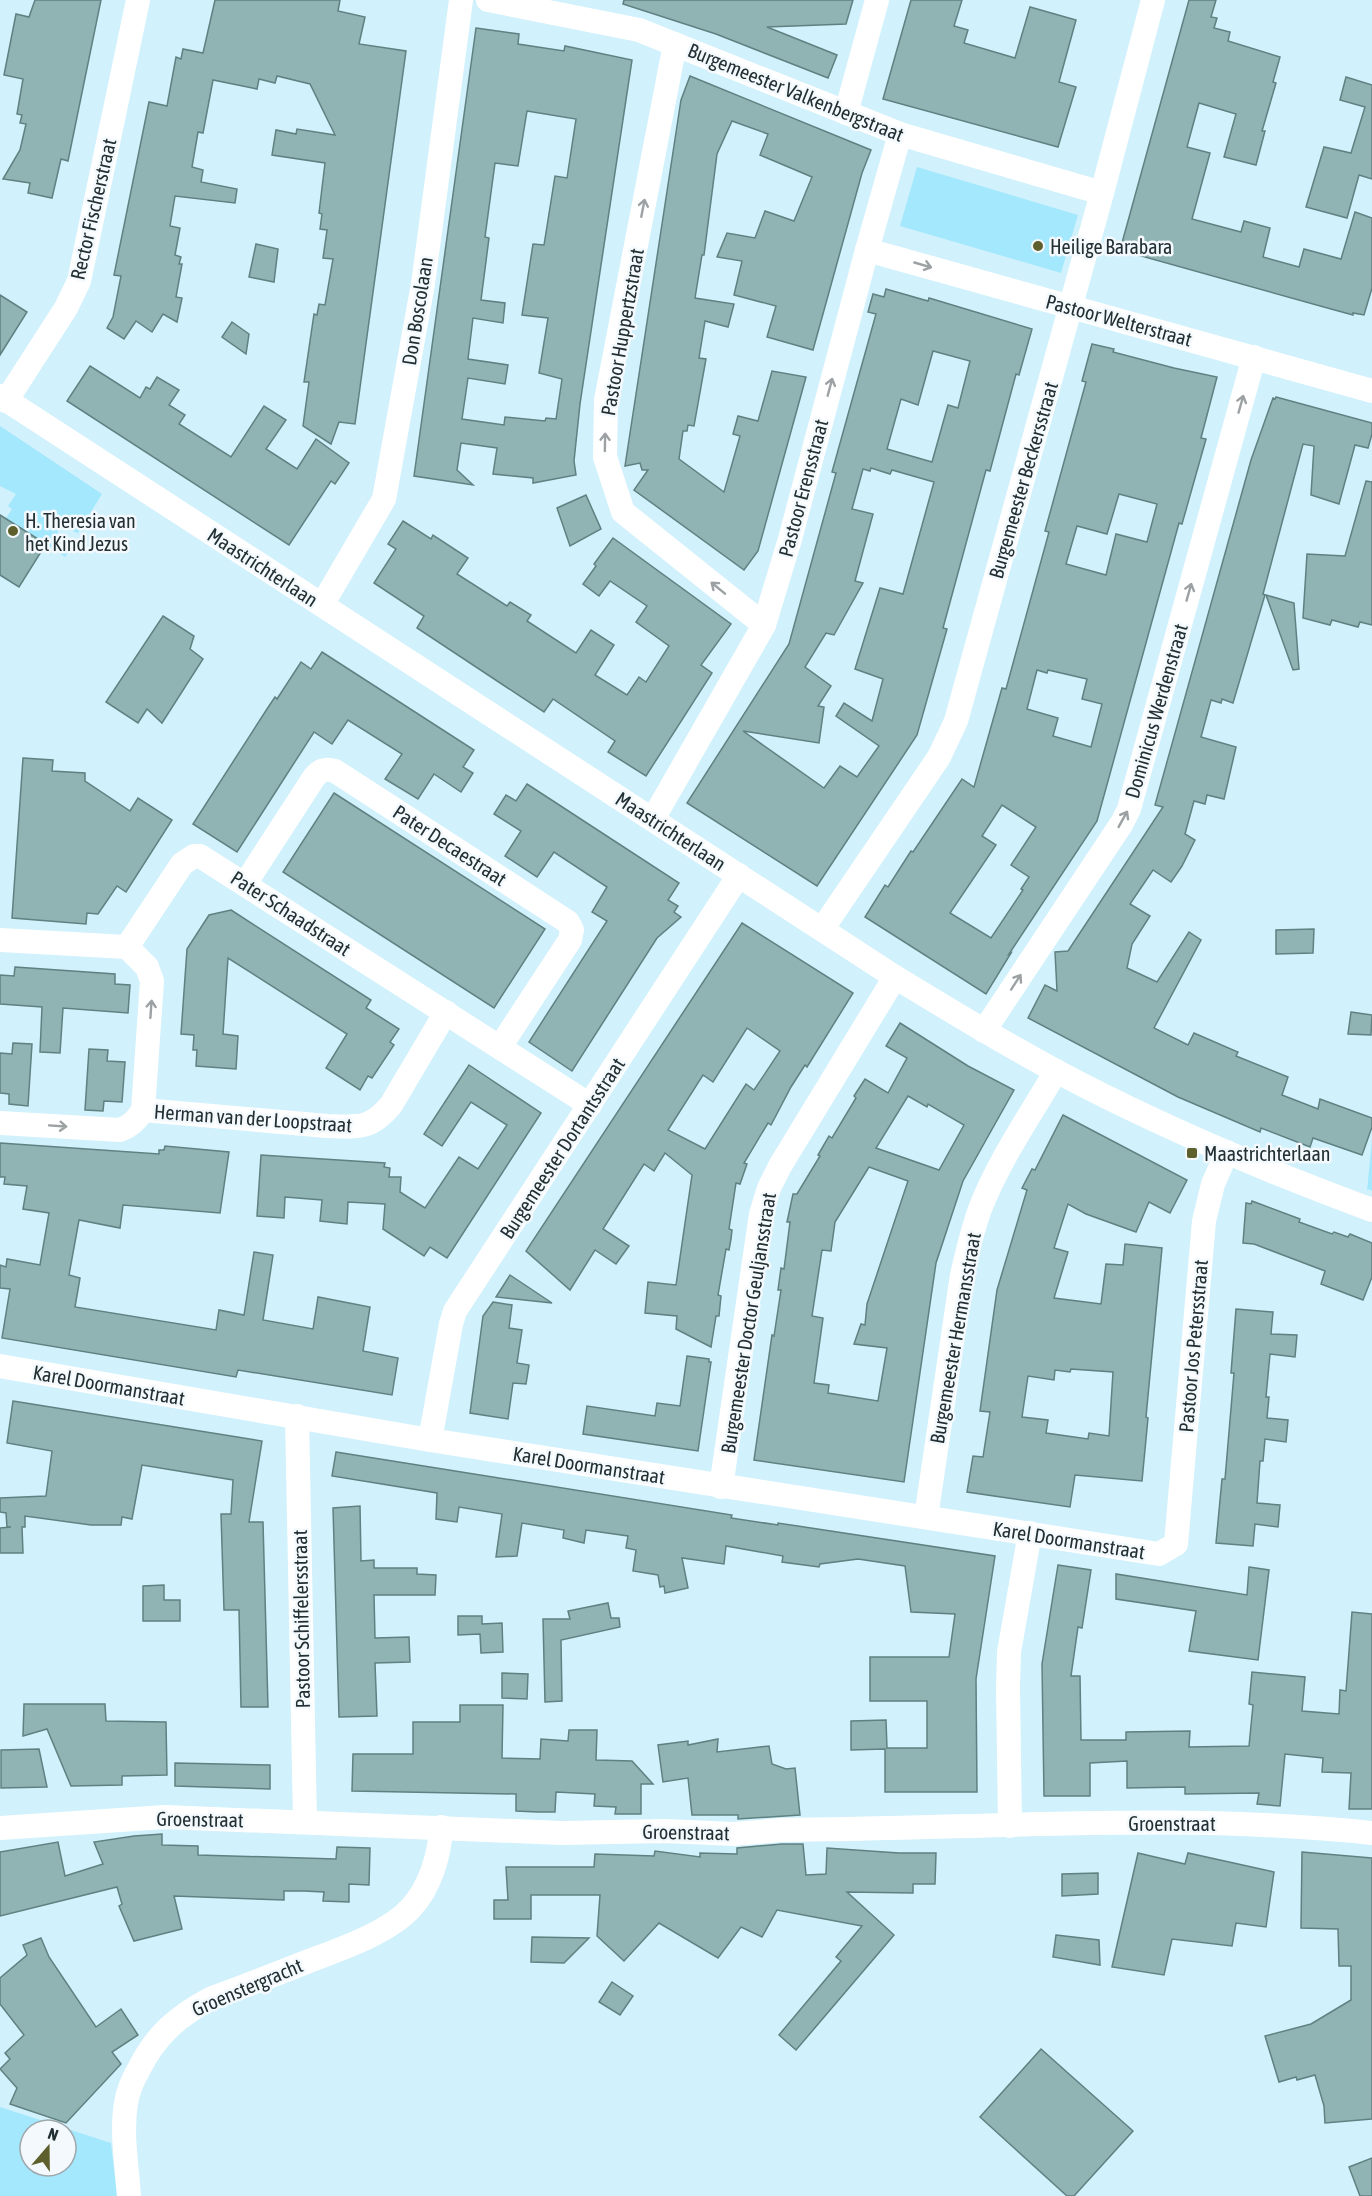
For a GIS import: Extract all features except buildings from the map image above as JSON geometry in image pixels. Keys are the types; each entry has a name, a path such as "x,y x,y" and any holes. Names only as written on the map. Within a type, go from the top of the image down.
{"street":[{"name":"Rector Fischerstraat","path":"3,398 66,308 79,281 138,0"},
{"name":"Don Boscolaan","path":"322,605 384,499 423,284 461,0"},
{"name":"Burgemeester Valkenbergstraat","path":"488,0 639,30 900,135 1102,193"},
{"path":"846,113 877,0"},
{"name":"Burgemeester Beckersstraat","path":"823,928 939,757 953,729 1071,307 1153,0"},
{"name":"Pastoor Huppertzstraat","path":"675,44 606,400 605,457 623,512 764,625"},
{"name":"Pastoor Erensstraat","path":"653,819 764,625 790,539 900,135"},
{"name":"Pastoor Welterstraat","path":"867,250 1372,391"},
{"name":"Dominicus Werdenstraat","path":"984,1031 1129,809 1254,357"},
{"name":"Maastrichterlaan","path":"3,398 823,928 895,977 984,1031 1056,1071 1151,1119 1372,1210"},
{"name":"Pater Decaestraat","path":"245,884 312,779 322,770 335,771 450,844 568,922 572,930 570,940 500,1047"},
{"name":"Pater Schaadstraat","path":"127,947 187,859 194,856 207,859 590,1105"},
{"name":"Burgemeester Dortantsstraat","path":"430,1440 455,1311 739,875"},
{"path":"0,940 127,947 147,967 152,981 143,1110 131,1126 120,1131 0,1123"},
{"name":"Burgemeester Doctor Geuljansstraat","path":"721,1486 762,1214 768,1188 895,977"},
{"name":"Herman van der Loopstraat","path":"143,1110 327,1126 369,1125 391,1105 446,1012"},
{"name":"Burgemeester Hermansstraat","path":"926,1517 962,1275 970,1239 996,1174 1056,1071"},
{"name":"Pastoor Jos Petersstraat","path":"1176,1544 1204,1221 1213,1184 1227,1152"},
{"name":"Karel Doormanstraat","path":"0,1366 430,1440 1159,1554 1168,1551 1176,1544"},
{"name":"Pastoor Schiffelersstraat","path":"297,1416 305,1822"},
{"path":"1010,1826 1009,1652 1030,1533"},
{"name":"Groenstraat","path":"0,1828 165,1817 561,1833 665,1831 734,1834 781,1830 1212,1823 1307,1826 1372,1833"},
{"name":"Groenstergracht","path":"129,2196 124,2123 126,2101 132,2082 157,2038 167,2027 201,2004 357,1942 402,1918 413,1906 431,1874 437,1857 441,1827"}],"shaded area":[{"path":"917,167 1078,215 1061,273 900,226"},
{"path":"0,426 102,494 78,533 61,527 51,544 69,551 65,557 6,518 12,509 8,506 16,494 0,486"},
{"path":"1372,1139 1372,1191 1368,1189 1367,1191"},
{"path":"0,2107 34,2118 18,2118 18,2178 78,2178 78,2132 111,2143 117,2196 0,2196"}],"place":[{"name":"Heilige Barabara","path":"1038,246"},
{"name":"H. Theresia van het Kind Jezus","path":"13,531"},
{"name":"Maastrichterlaan","path":"1192,1153"}]}
